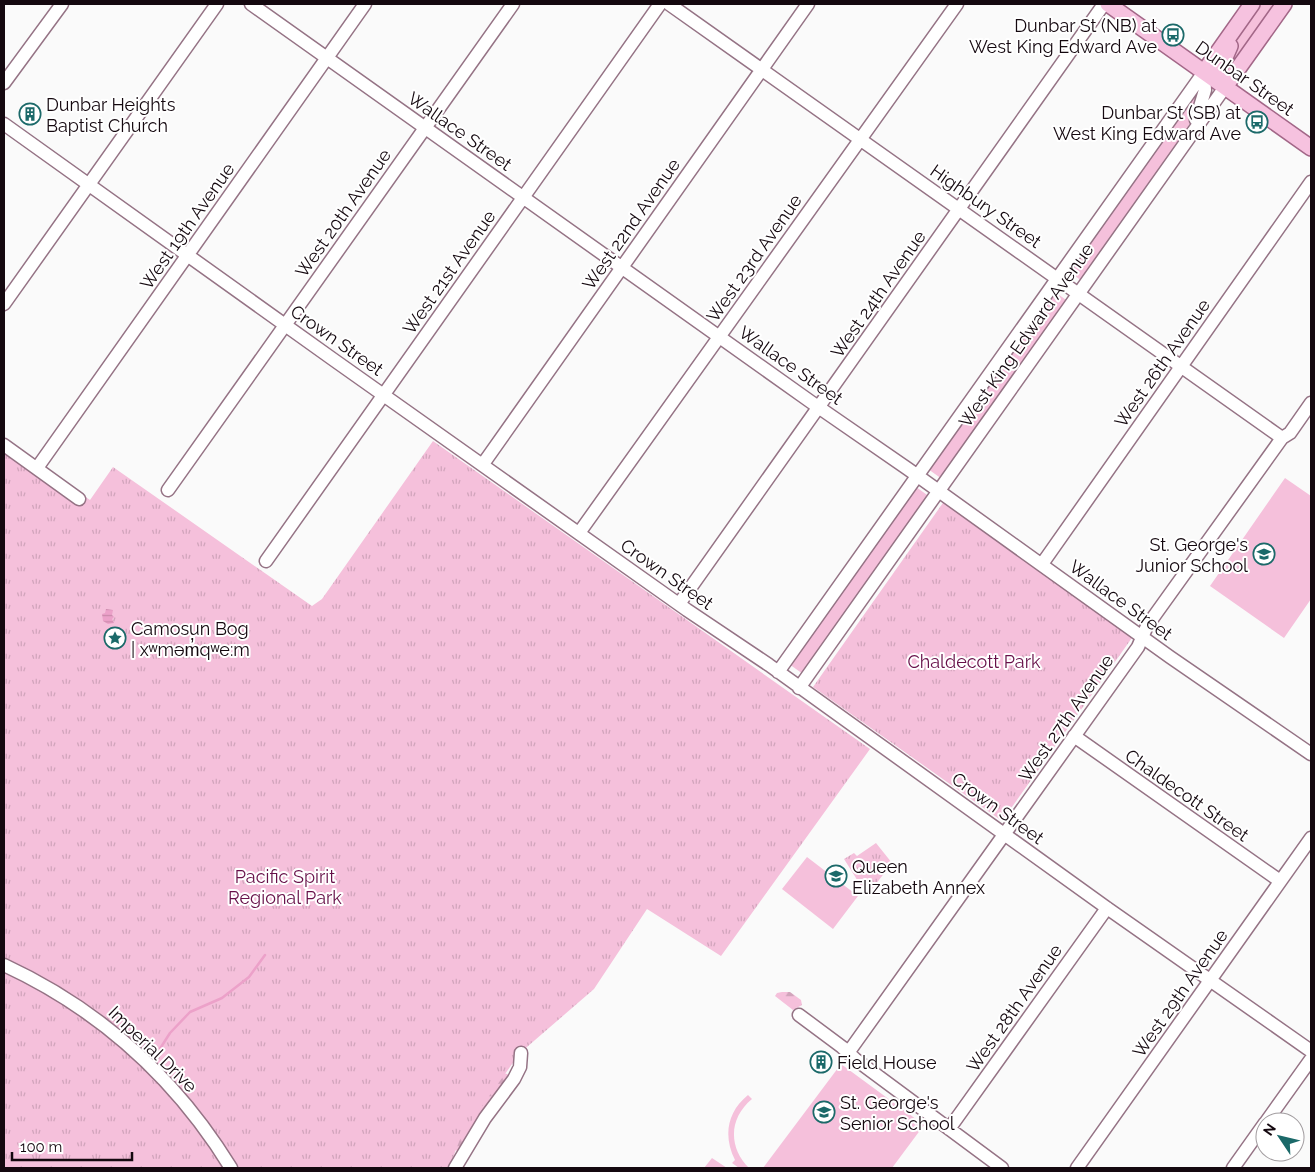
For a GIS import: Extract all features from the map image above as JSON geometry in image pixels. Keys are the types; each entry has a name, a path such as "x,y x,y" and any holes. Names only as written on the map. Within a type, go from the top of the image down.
{"main road":[{"name":"Dunbar Street","path":"1106,4 1311,148"},
{"name":"West King Edward Avenue","path":"1204,72 1252,4"},
{"name":"West King Edward Avenue","path":"1225,87 1284,4"},
{"path":"1225,87 1220,69 1233,38 1232,32"}],"street":[{"path":"4,83 62,4"},
{"path":"4,304 217,4"},
{"name":"Wallace Street","path":"250,4 1311,754"},
{"name":"West 19th Avenue","path":"38,468 365,4"},
{"name":"West 20th Avenue","path":"168,490 512,4"},
{"name":"West 21st Avenue","path":"266,561 660,4"},
{"name":"Highbury Street","path":"669,4 1282,438"},
{"name":"West 22nd Avenue","path":"483,464 808,4"},
{"name":"West 23rd Avenue","path":"579,533 957,4"},
{"name":"West 24th Avenue","path":"679,604 1106,4"},
{"path":"1183,145 1198,116 1204,95 1204,72"},
{"name":"West King Edward Avenue","path":"778,672 1204,72"},
{"name":"West King Edward Avenue","path":"799,688 1225,87"},
{"name":"Crown Street","path":"4,124 1311,1051"},
{"name":"West 26th Avenue","path":"1042,564 1311,182"},
{"name":"West 27th Avenue","path":"848,1053 1138,647 1147,626 1282,438 1290,432 1311,403"},
{"path":"4,445 38,468 43,475 79,500"},
{"name":"Chaldecott Street","path":"1074,736 1280,882"},
{"name":"West 29th Avenue","path":"1077,1168 1311,838"},
{"name":"West 28th Avenue","path":"949,1129 1107,908"},
{"name":"Imperial Drive","path":"4,965 78,1005 108,1026 164,1078 184,1100 231,1168"},
{"path":"799,1015 1002,1168"},
{"path":"455,1168 485,1118 514,1079 520,1067 520,1053"},
{"path":"1273,1112 1311,1059"},
{"path":"1233,1168 1255,1137"}],"green space":[{"path":"1259,4 1279,4 1238,61 1226,70 1232,46"},
{"path":"1197,92 1201,92 1193,118 1174,151 1082,281 1068,271"},
{"path":"1055,292 1069,302 942,479 928,469"},
{"name":"Pacific Spirit Regional Park","path":"4,440 90,500 113,467 312,606 322,599 433,441 870,749 721,956 647,909 594,989 520,1053 462,1134 449,1168 4,1168"},
{"path":"1285,478 1311,496 1311,599 1284,638 1210,586"},
{"path":"916,487 930,497 803,674 789,664"},
{"name":"Chaldecott Park","path":"945,500 1134,635 1002,821 813,687"},
{"path":"876,843 892,863 869,893 861,886 844,859 854,853 857,856"},
{"path":"807,857 858,896 833,929 782,889"},
{"path":"790,992 801,1000 802,1005 793,1010 775,996 777,993"},
{"path":"841,1064 924,1125 892,1168 763,1168"},
{"path":"504,1073 510,1075 489,1100 488,1111 465,1148 457,1151 451,1147"},
{"path":"748,1095 752,1099 739,1115 734,1133 737,1151 749,1168 739,1168 732,1163 735,1160 731,1151 728,1133 731,1117 735,1109"},
{"path":"712,1158 727,1168 704,1168"}],"shaded area":[{"path":"106,609 113,610 112,615 114,617 112,619 114,623 108,624 103,621 102,614 105,613"}],"waterway":[{"path":"154,1058 170,1033 190,1012 222,998 249,977 265,955"}],"place":[{"name":"Dunbar St (NB) at West King Edward Ave","path":"1173,35"},
{"name":"Dunbar Heights Baptist Church","path":"30,114"},
{"name":"Dunbar St (SB) at West King Edward Ave","path":"1257,122"},
{"name":"St. George's Junior School","path":"1264,554"},
{"name":"Camosun Bog | xʷməm̓qʷe:m","path":"115,638"},
{"name":"Queen Elizabeth Annex","path":"836,876"},
{"name":"Field House","path":"821,1062"},
{"name":"St. George's Senior School","path":"824,1112"}]}
